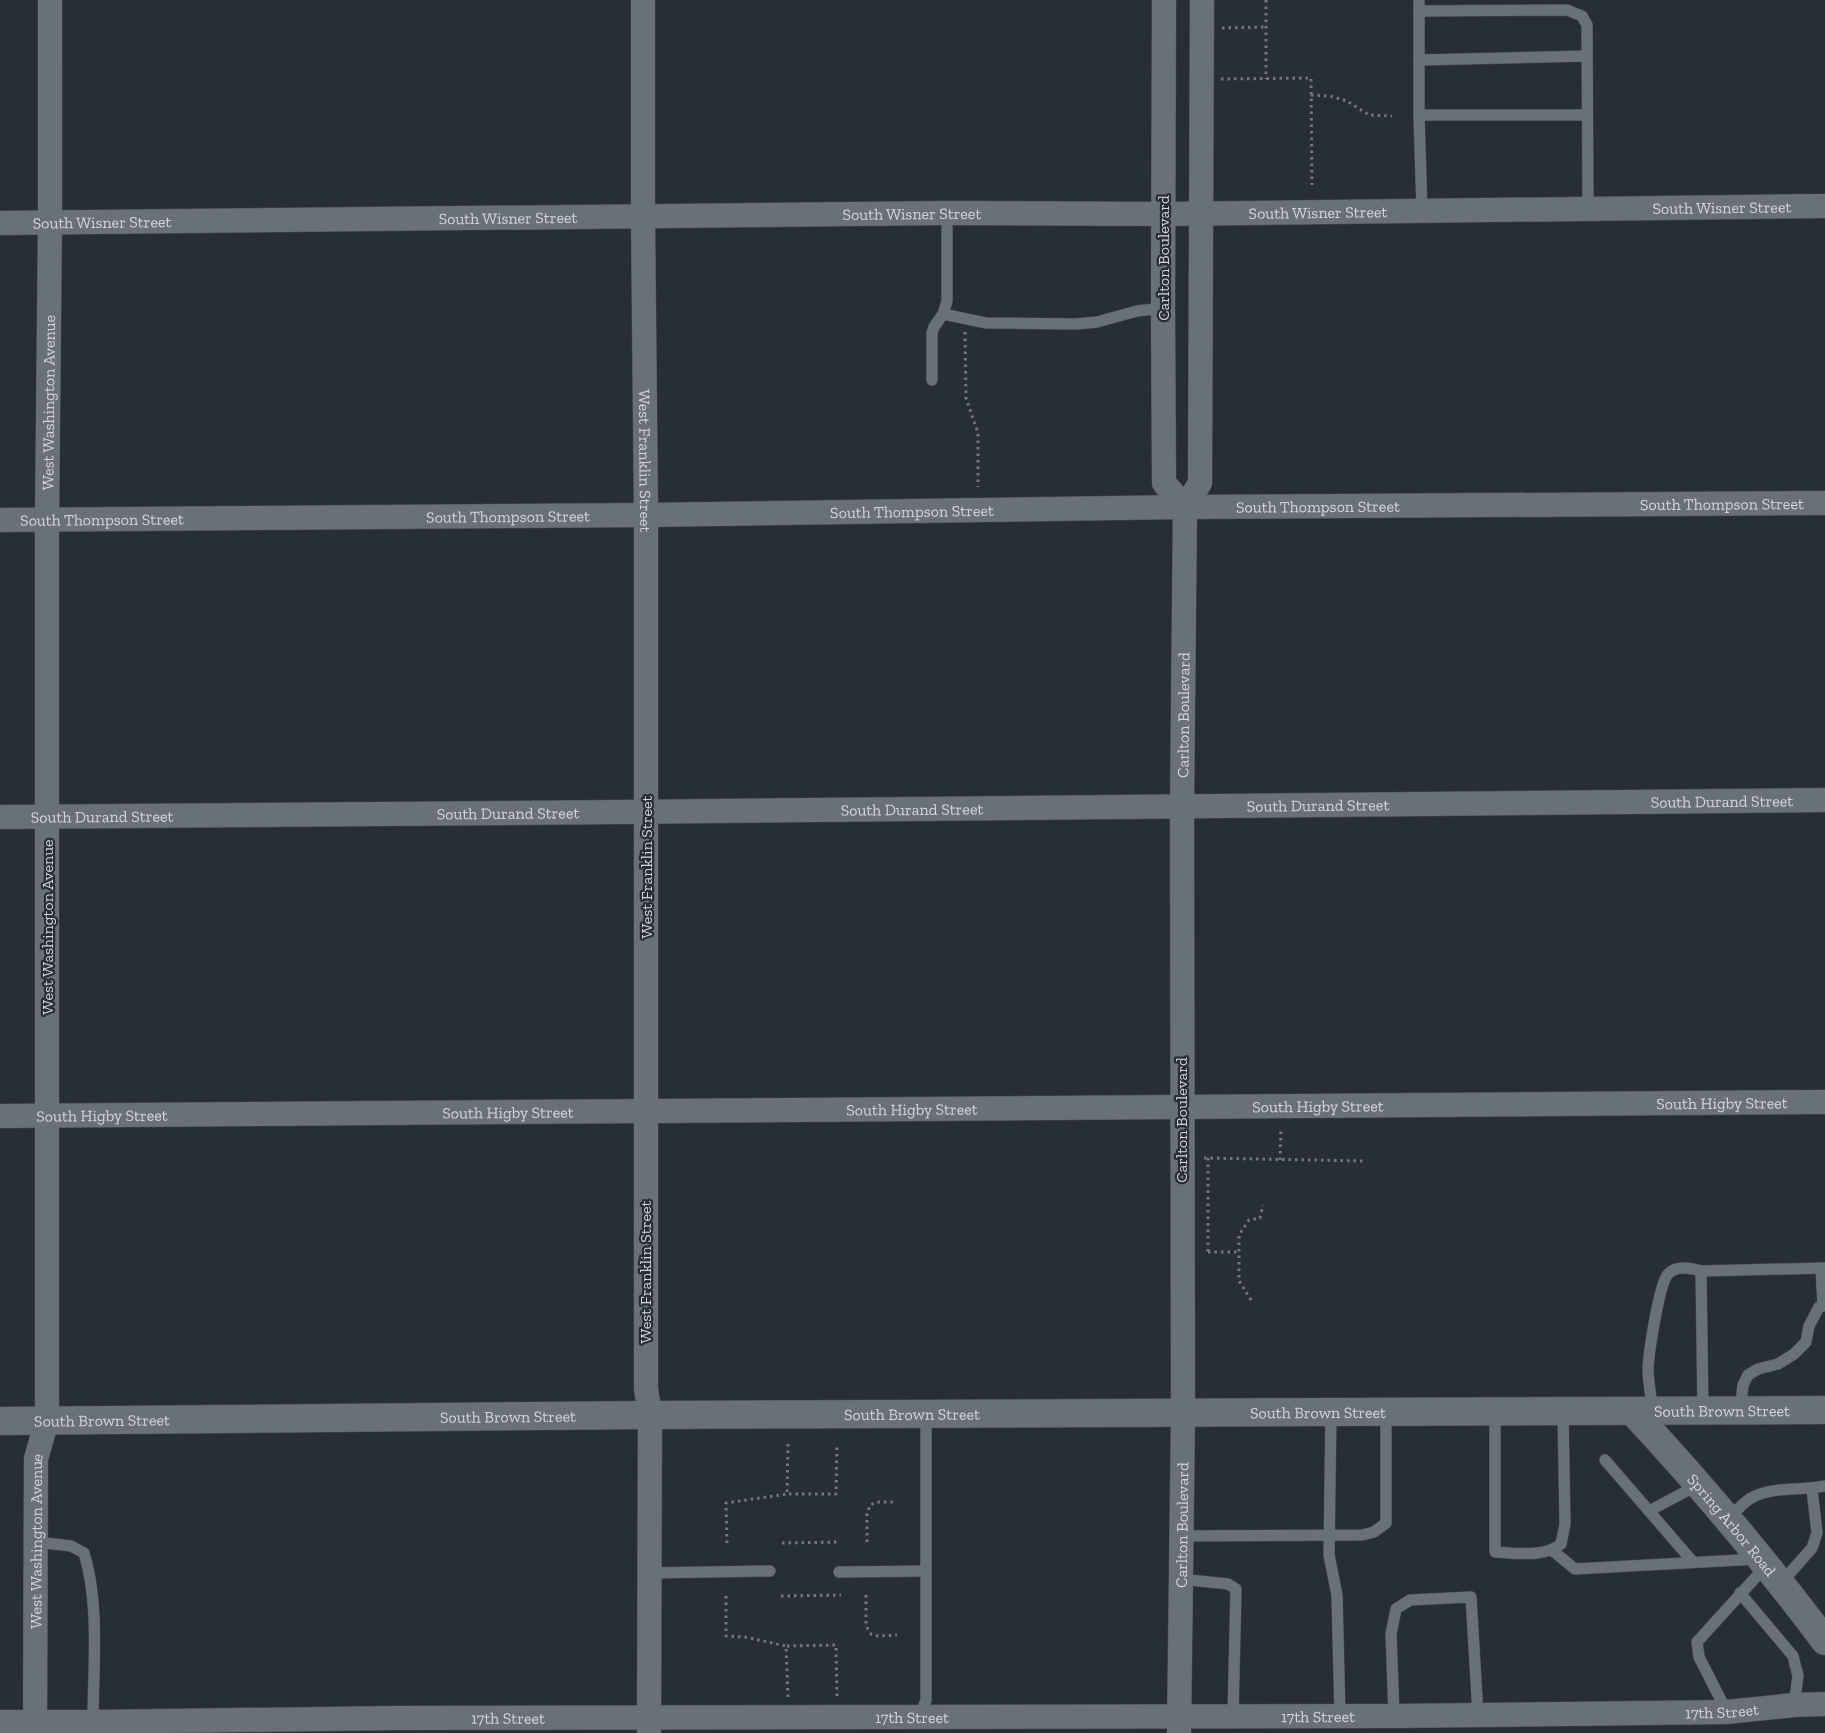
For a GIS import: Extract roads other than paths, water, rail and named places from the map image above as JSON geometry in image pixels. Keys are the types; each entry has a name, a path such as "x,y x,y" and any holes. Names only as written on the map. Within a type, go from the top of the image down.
{"main road":[{"name":"South Brown Street","path":"0,1421 1825,1410"},
{"name":"Spring Arbor Road","path":"1643,1412 1825,1641"}],"street":[{"name":"West Washington Avenue","path":"35,1727 36,1459 47,1420 47,520 50,0"},
{"name":"West Franklin Street","path":"643,0 646,515 646,1389 650,1416 649,1725"},
{"name":"Carlton Boulevard","path":"1164,0 1164,484 1185,507 1181,1107 1183,1414 1179,1724"},
{"path":"1185,507 1200,483 1202,0"},
{"name":"South Wisner Street","path":"0,223 946,214 1202,214 1825,206"},
{"name":"South Thompson Street","path":"0,520 646,515 1185,507 1825,503"},
{"name":"South Durand Street","path":"0,816 645,812 1825,800"},
{"name":"South Higby Street","path":"0,1116 1825,1102"},
{"name":"17th Street","path":"0,1722 35,1727 93,1722 397,1718 649,1725 920,1716 1179,1724 1233,1715 1394,1716 1727,1712 1794,1705 1825,1704"}],"lane":[{"path":"1422,211 1419,116 1419,6 1567,10 1582,16 1586,24 1588,208"},
{"path":"1419,60 1586,56"},
{"path":"1419,116 1587,115"},
{"path":"932,380 932,333 943,314 946,301 946,214"},
{"path":"943,314 986,323 1076,324 1097,322 1137,311 1163,308"},
{"path":"1643,1412 1660,1289 1668,1274 1676,1269 1692,1268 1701,1271 1823,1268 1824,1305 1819,1307 1809,1326 1806,1342 1794,1354 1778,1364 1758,1369 1748,1375 1743,1385 1740,1411"},
{"path":"1701,1271 1703,1412"},
{"path":"1331,1412 1329,1555 1337,1595 1340,1716"},
{"path":"1181,1536 1362,1536 1374,1532 1386,1522 1386,1412"},
{"path":"1495,1412 1495,1552 1537,1552 1553,1551 1561,1544 1566,1524 1562,1412"},
{"path":"920,1716 926,1700 926,1414"},
{"path":"1605,1460 1693,1562"},
{"path":"1649,1511 1699,1484"},
{"path":"1728,1519 1749,1499 1762,1493 1812,1489 1825,1486"},
{"path":"1727,1712 1699,1657 1697,1642 1740,1593 1769,1569 1812,1548 1817,1532 1812,1489"},
{"path":"36,1542 71,1546 84,1553 90,1574 94,1615 93,1722"},
{"path":"1553,1551 1575,1569 1693,1562 1769,1569"},
{"path":"650,1573 770,1571"},
{"path":"839,1572 926,1571"},
{"path":"1180,1579 1228,1584 1236,1590 1233,1715"},
{"path":"1740,1593 1793,1656 1798,1676 1794,1705"},
{"path":"1394,1716 1390,1634 1396,1609 1410,1600 1471,1596 1478,1715"}]}
